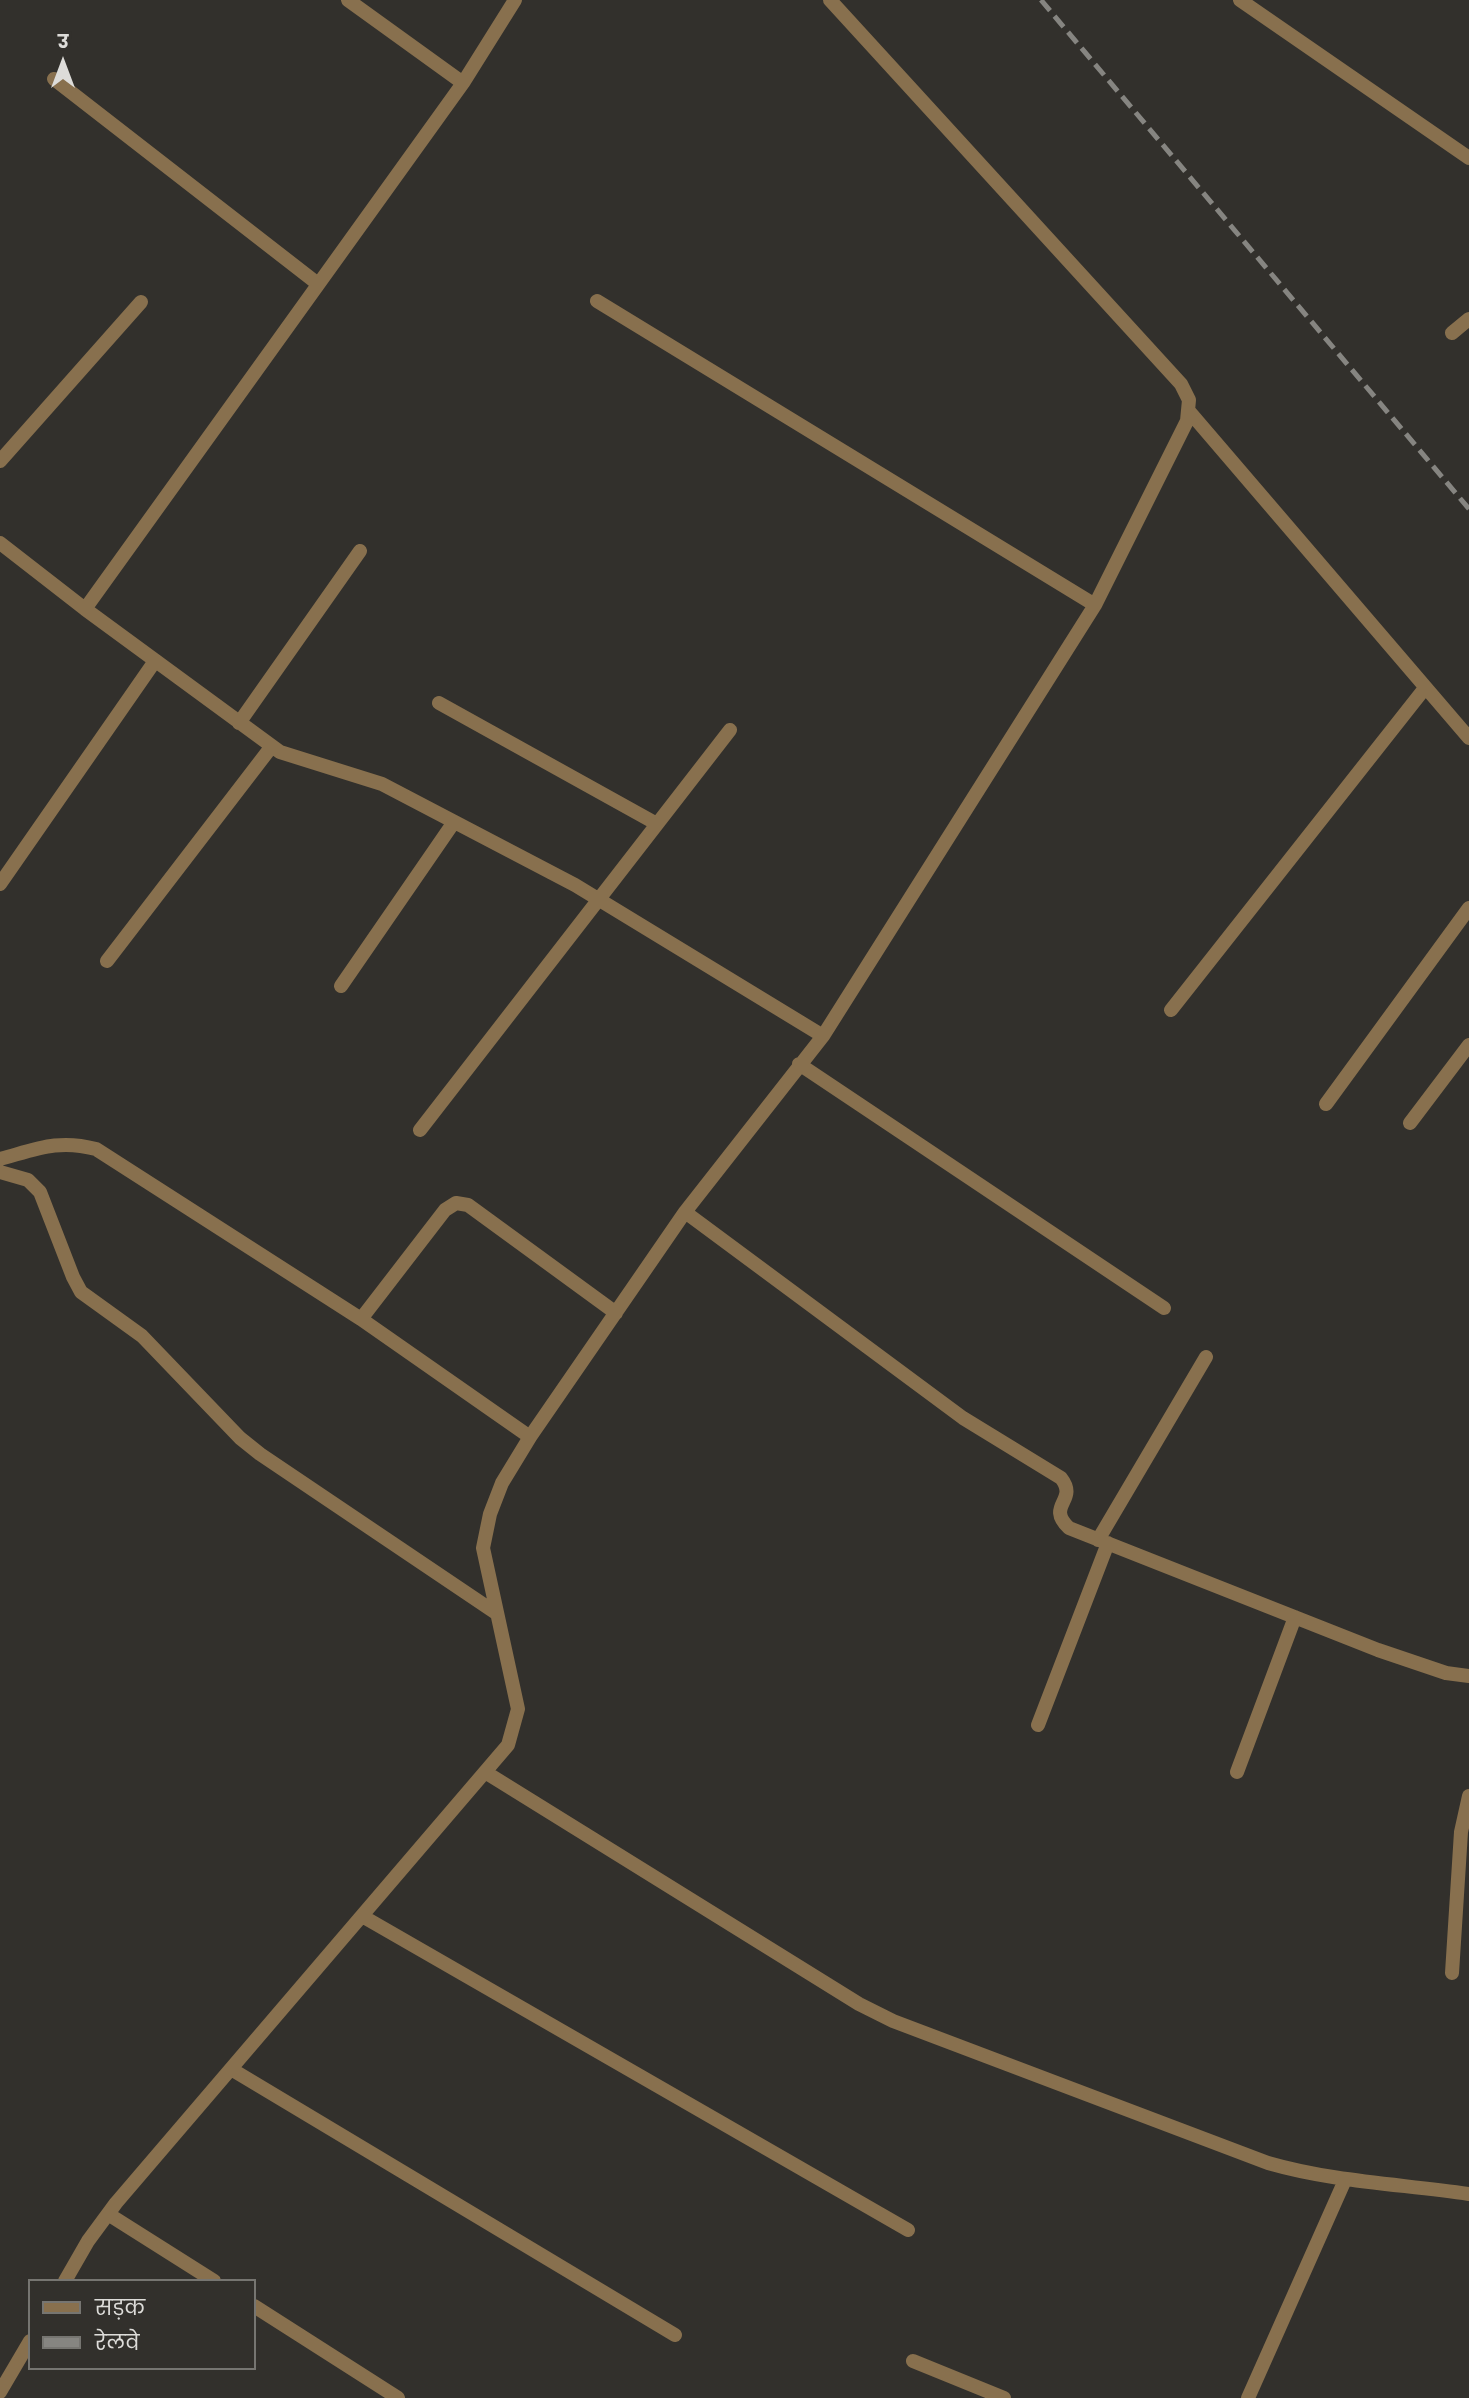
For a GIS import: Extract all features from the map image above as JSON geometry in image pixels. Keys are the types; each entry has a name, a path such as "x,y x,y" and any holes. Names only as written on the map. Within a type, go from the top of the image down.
{"street":[{"path":"348,0 463,83"},
{"path":"85,609 463,83 515,0"},
{"path":"66,2279 88,2241 108,2214 509,1745 518,1709 483,1548 490,1514 502,1483 530,1437 685,1212 823,1036 1095,605 1187,421 1189,400 1181,384 830,0"},
{"path":"1240,0 1469,158"},
{"path":"54,79 318,284"},
{"path":"597,301 1095,605"},
{"path":"0,461 141,302"},
{"path":"1452,333 1469,319"},
{"path":"1188,410 1469,738"},
{"path":"0,543 272,746 292,757 382,784 575,885 823,1036"},
{"path":"239,723 360,551"},
{"path":"0,884 155,661"},
{"path":"1171,1010 1425,688"},
{"path":"439,704 657,824"},
{"path":"420,1130 730,730"},
{"path":"107,961 272,746"},
{"path":"341,986 454,822"},
{"path":"1325,1104 1469,908"},
{"path":"1409,1123 1469,1045"},
{"path":"800,1064 1164,1308"},
{"path":"0,1159 52,1144 75,1144 96,1149 360,1319 530,1437"},
{"path":"0,1172 27,1180 40,1192 81,1293 142,1336 240,1438 496,1612"},
{"path":"360,1319 444,1209 456,1203 468,1205 616,1313"},
{"path":"685,1212 963,1418 1061,1478 1067,1486 1067,1496 1059,1510 1061,1520 1069,1528 1406,1660 1446,1673 1469,1676"},
{"path":"1038,1725 1103,1542 1206,1357"},
{"path":"1237,1772 1295,1617"},
{"path":"485,1772 859,2004 893,2021 1268,2164 1345,2180 1469,2194"},
{"path":"1452,1973 1461,1832 1469,1796"},
{"path":"362,1916 908,2230"},
{"path":"231,2069 675,2335"},
{"path":"1248,2398 1345,2180"},
{"path":"108,2214 211,2279"},
{"path":"256,2307 398,2398"},
{"path":"0,2392 28,2344"},
{"path":"913,2361 1004,2398"}],"railway":[{"path":"1041,0 1469,509"}]}
